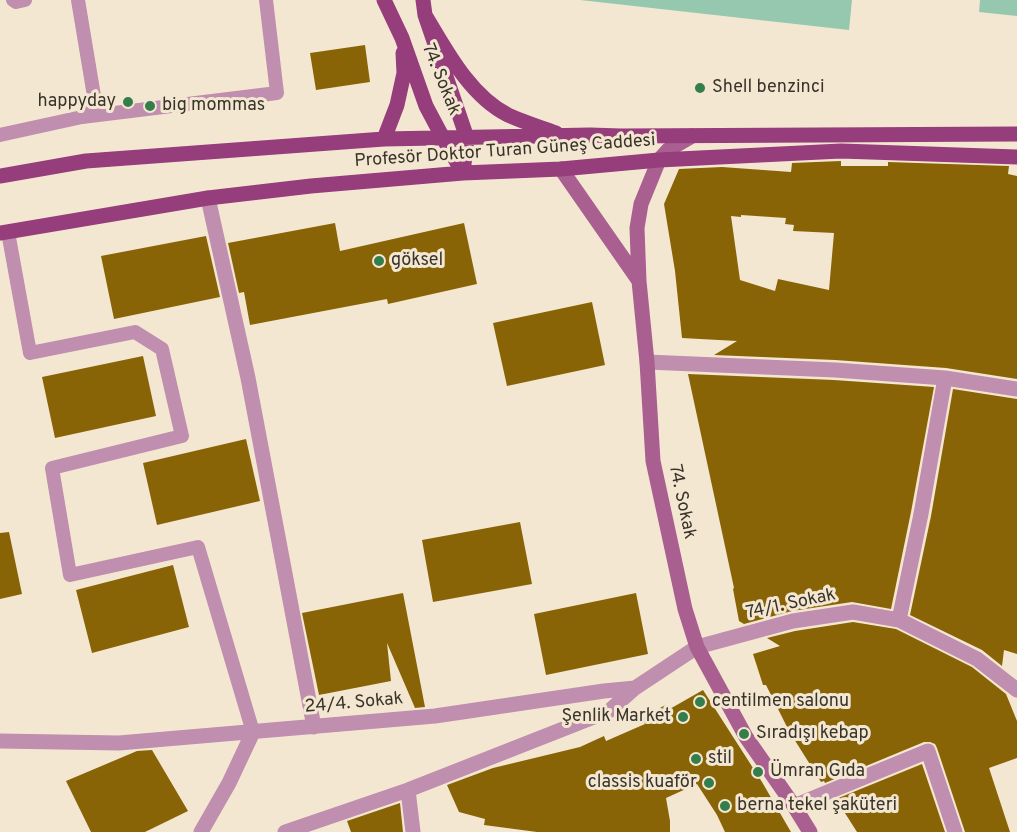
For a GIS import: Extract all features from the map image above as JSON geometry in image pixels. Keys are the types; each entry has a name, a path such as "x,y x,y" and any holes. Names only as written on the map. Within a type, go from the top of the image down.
{"main road":[{"name":"74. Sokak","path":"384,0 402,38 426,106 463,173"},
{"path":"424,8 455,65 481,96 507,114 563,135"},
{"path":"424,8 466,138 463,173"},
{"path":"384,139 397,105 404,73 402,38"},
{"name":"Profesör Doktor Turan Güneş Caddesi","path":"0,176 86,161 384,139 563,135 1017,134"},
{"path":"639,281 637,228 641,204 658,160 668,150 692,136"},
{"name":"Profesör Doktor Turan Güneş Caddesi","path":"4,232 208,198 311,186 463,173 841,151 1017,157"},
{"name":"74. Sokak","path":"561,169 639,281 647,362 652,461 685,609 697,647 746,737 810,832"}],"street":[{"path":"208,198 248,378 314,727"},
{"path":"647,362 835,370 945,378 1017,389"},
{"path":"899,620 921,514 945,378"},
{"name":"74/1. Sokak","path":"697,647 793,621 853,612 899,620 977,659 1017,690"},
{"name":"24/4. Sokak","path":"0,741 119,743 435,716 635,688 697,647"},
{"path":"285,832 408,790 609,711 635,688"},
{"path":"201,832 229,783 253,732"},
{"path":"794,806 928,751 955,832"},
{"path":"408,790 413,832"}],"lane":[{"path":"13,0 16,2 25,0"},
{"path":"78,0 94,96 82,117"},
{"path":"0,135 82,117 276,93 266,0"},
{"path":"4,232 30,353 135,332 162,349 182,436 52,468 70,575 198,547 253,732"}],"green space":[{"path":"580,0 852,0 849,30"},
{"path":"980,0 1017,0 1017,16 979,12"}],"building":[{"path":"365,45 370,82 316,90 310,53"},
{"path":"841,161 841,166 888,166 888,162 1009,166 1008,174 1017,176 1017,379 946,368 714,355 737,341 682,338 675,271 664,204 679,169 722,167 791,172 792,163","holes":["731,216 786,218 785,224 794,225 793,231 834,233 829,290 778,279 775,291 740,280"]},
{"path":"335,223 340,251 464,223 477,284 388,304 387,299 250,325 244,292 239,293 228,243"},
{"path":"206,236 220,297 114,319 101,256"},
{"path":"592,302 605,365 507,386 493,323"},
{"path":"143,356 156,416 55,438 42,377"},
{"path":"688,374 934,387 891,609 852,602 792,611 744,624 739,621"},
{"path":"953,389 1017,399 1017,654 1004,650 1002,666 982,650 910,615 931,516"},
{"path":"246,439 260,501 157,525 143,463"},
{"path":"520,522 532,584 433,602 422,540"},
{"path":"9,532 22,594 0,599 0,533"},
{"path":"173,565 189,627 92,653 76,590"},
{"path":"403,593 425,707 415,708 387,643 391,681 319,695 302,613"},
{"path":"636,593 648,654 546,675 534,614"},
{"path":"853,622 896,629 972,667 1006,694 1017,721 1017,758 989,768 1010,832 965,832 937,748 930,742 924,742 825,783 821,782 789,731 766,685 763,685 753,654 780,646 767,638"},
{"path":"703,690 791,832 725,832 697,784 666,798 670,832 537,832 484,825 485,819 459,812 447,785 493,768 580,747 604,736 606,741 645,724 642,719 665,705 668,710"},
{"path":"152,750 188,811 145,832 91,832 66,781 137,751"},
{"path":"922,764 945,832 857,832 836,799"},
{"path":"400,803 403,832 351,832 347,821"}],"place":[{"name":"Shell benzinci","path":"700,88"},
{"name":"happyday","path":"128,102"},
{"name":"big mommas","path":"150,106"},
{"name":"göksel","path":"379,261"},
{"name":"centilmen salonu","path":"700,702"},
{"name":"Şenlik Market","path":"683,717"},
{"name":"Sıradışı kebap","path":"744,734"},
{"name":"stil","path":"696,759"},
{"name":"Ümran Gıda","path":"758,772"},
{"name":"classis kuaför","path":"709,783"},
{"name":"berna tekel şaküteri","path":"725,806"}]}
